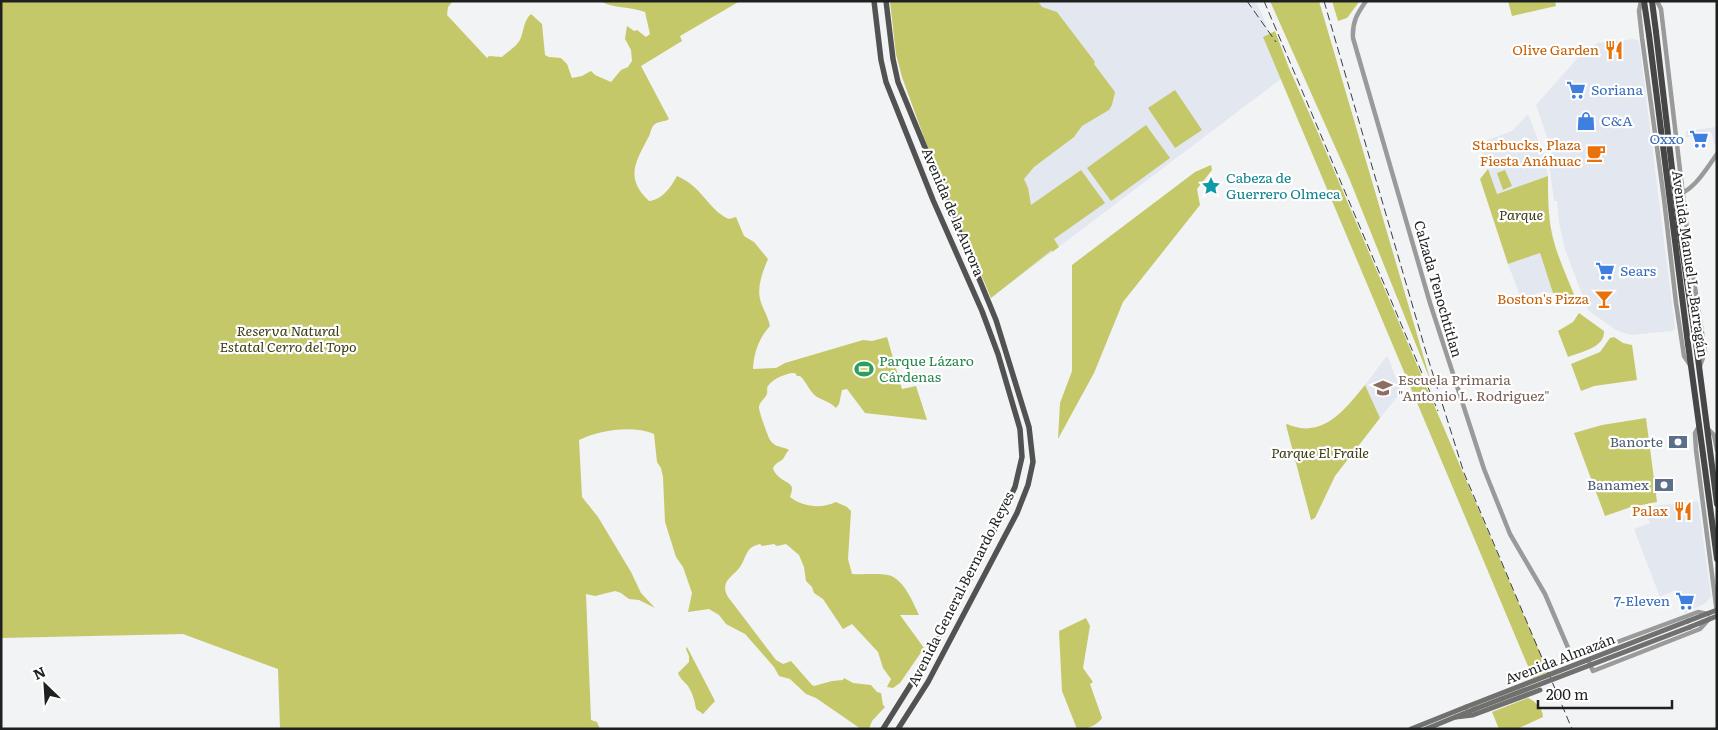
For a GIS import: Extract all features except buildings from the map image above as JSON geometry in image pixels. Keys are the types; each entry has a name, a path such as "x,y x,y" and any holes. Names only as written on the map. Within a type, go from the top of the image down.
{"highway":[{"name":"Avenida Manuel L. Barragán","path":"1642,1 1649,35 1699,425 1717,504"},
{"name":"Avenida Manuel L. Barragán","path":"1652,1 1679,228 1700,366 1707,428 1706,453 1714,558"}],"main road":[{"name":"Avenida de la Aurora","path":"874,1 880,60 884,78 907,137 984,316 998,354 1020,429"},
{"name":"Avenida de la Aurora","path":"886,1 892,59 896,73 928,157 994,314 1029,427"},
{"path":"907,137 916,138 918,132"},
{"path":"916,158 921,153 928,157"},
{"name":"Avenida General Bernardo Reyes","path":"898,729 928,682 1017,513 1028,484 1033,462 1029,427"},
{"name":"Avenida General Bernardo Reyes","path":"883,729 930,654 1007,506 1018,481 1022,462 1020,429"},
{"name":"Avenida Almazán","path":"1426,729 1717,613"},
{"name":"Avenida Almazán","path":"1411,729 1689,624"},
{"path":"1456,717 1473,715 1540,690"}],"street":[{"name":"Calzada Tenochtitlan","path":"1366,1 1355,18 1352,30 1353,38 1450,370 1484,470 1510,534 1545,594 1573,658 1586,654"},
{"path":"1642,1 1639,11 1642,38 1673,279 1684,356 1692,367"},
{"path":"1657,1 1660,9 1690,255 1705,352 1700,366"},
{"path":"1655,134 1664,139 1671,138 1675,134"},
{"path":"1664,199 1682,194 1694,185 1717,154"},
{"path":"1671,259 1676,263 1682,264 1688,260 1690,255"},
{"path":"1673,279 1678,273 1683,271 1693,274"},
{"path":"1699,425 1695,433 1696,450 1714,558 1717,613"},
{"path":"1707,428 1714,435 1717,450"},
{"path":"1698,612 1708,616 1700,629 1593,671 1586,654 1698,612"},
{"path":"1611,644 1618,661"}],"shaded area":[{"path":"890,1 1256,1 1266,24 1274,53 1285,76 991,298 929,151 902,77 896,54"},
{"path":"1634,39 1639,41 1675,328 1673,331 1630,335 1616,330 1588,310 1565,249 1559,223 1557,201 1554,201 1549,163 1553,162 1552,151 1536,105 1584,51 1598,43"},
{"path":"1528,114 1545,158 1548,176 1496,194 1479,143 1512,131"},
{"path":"1717,127 1717,144 1714,145 1712,133 1686,137 1686,131"},
{"path":"1540,253 1553,293 1543,292 1521,298 1508,264"},
{"name":"Escuela Primaria \"Antonio L. Rodriguez\"","path":"1386,357 1388,357 1401,392 1380,418 1365,385"},
{"path":"1698,501 1711,596 1706,603 1685,613 1676,590 1660,597 1634,529 1650,523 1643,507"}],"green space":[{"name":"Reserva Natural Estatal Cerro del Topo","path":"1,1 453,1 448,7 447,15 487,58 489,56 502,57 516,45 520,40 526,20 531,14 542,24 545,55 561,58 567,64 572,78 582,76 591,71 595,75 611,82 632,61 631,50 625,39 627,26 634,31 637,30 646,37 650,34 645,12 605,4 600,1 740,1 680,36 682,41 641,66 669,119 652,127 636,163 635,178 637,185 649,201 662,196 677,176 686,181 722,215 729,219 736,217 744,236 754,242 768,259 761,278 759,294 770,326 758,346 753,369 776,368 785,363 863,340 872,341 887,337 902,389 916,386 927,420 865,413 847,389 842,390 839,404 836,408 816,396 800,376 797,376 795,373 780,377 770,383 767,388 767,394 759,407 770,440 774,444 789,450 773,468 780,478 791,486 790,497 806,505 825,506 836,502 847,507 851,511 848,559 852,574 883,574 893,577 907,591 914,604 919,615 900,615 924,648 900,683 893,688 887,687 891,679 883,668 878,652 852,624 843,629 823,599 814,593 812,587 806,581 804,567 799,555 786,544 762,546 760,544 752,547 725,587 728,597 776,660 783,664 791,661 812,685 843,680 844,678 853,683 871,685 877,692 881,693 885,707 872,721 869,729 861,729 816,698 806,694 790,679 779,676 774,667 745,634 726,624 719,615 709,609 688,612 692,593 683,567 676,557 665,522 663,477 657,462 654,434 636,430 606,431 579,440 582,497 598,517 631,572 641,593 655,608 639,600 629,599 615,591 595,596 586,594 591,720 597,722 600,729 280,729 278,669 183,634 1,638"},
{"path":"890,1 1038,1 1042,7 1057,12 1115,92 1109,110 1082,126 1074,137 1034,167 1024,179 1028,188 1031,205 1081,170 1105,203 1054,239 1059,247 1052,252 1052,250 991,298 929,151 902,77 896,54"},
{"path":"1270,1 1319,1 1431,382 1349,178"},
{"path":"1332,1 1359,2 1347,18 1338,21"},
{"path":"1508,1 1555,1 1556,6 1512,16"},
{"path":"1275,31 1289,68 1548,672 1533,678 1263,37"},
{"path":"1175,90 1202,130 1175,148 1148,108"},
{"path":"1146,125 1170,158 1111,201 1087,168"},
{"path":"1211,165 1212,170 1197,189 1200,205 1123,302 1094,373 1058,439 1060,403 1072,371 1072,265 1195,172"},
{"name":"Parque","path":"1488,169 1497,194 1548,176 1552,234 1559,258 1575,297 1571,298 1553,293 1540,253 1508,264 1480,179"},
{"path":"1505,170 1512,186 1503,190 1497,173"},
{"path":"1579,313 1604,331 1603,337 1600,342 1591,348 1568,357 1558,331 1573,322"},
{"path":"1614,337 1623,343 1632,345 1637,380 1594,386 1581,391 1571,364 1600,352 1610,338"},
{"name":"Parque El Fraile","path":"1365,385 1380,418 1335,476 1315,518 1311,520 1286,425 1312,428 1332,420"},
{"path":"1646,418 1657,502 1631,507 1605,516 1574,433 1602,425"},
{"path":"1086,618 1090,626 1083,668 1093,682 1090,684 1102,718 1091,726 1077,729 1062,691 1059,631"},
{"path":"687,647 715,701 703,714 696,709 691,691 678,673 689,662"},
{"path":"1528,698 1542,711 1543,717 1517,729 1499,729 1492,712"}],"railway":[{"path":"1247,1 1276,42"},
{"path":"1264,1 1438,411"},
{"path":"1324,1 1426,352 1464,473 1572,729"}],"place":[{"name":"Olive Garden","path":"1614,50"},
{"name":"Soriana","path":"1576,90"},
{"name":"C&A","path":"1586,121"},
{"name":"Oxxo","path":"1699,139"},
{"name":"Starbucks, Plaza Fiesta Anáhuac","path":"1596,153"},
{"name":"Cabeza de Guerrero Olmeca","path":"1211,186"},
{"name":"Sears","path":"1605,271"},
{"name":"Boston's Pizza","path":"1604,299"},
{"name":"Parque Lázaro Cárdenas","path":"864,369"},
{"name":"Escuela Primaria \"Antonio L. Rodriguez\"","path":"1383,388"},
{"name":"Banorte","path":"1678,442"},
{"name":"Banamex","path":"1664,485"},
{"name":"Palax","path":"1683,511"},
{"name":"7-Eleven","path":"1685,601"}]}
